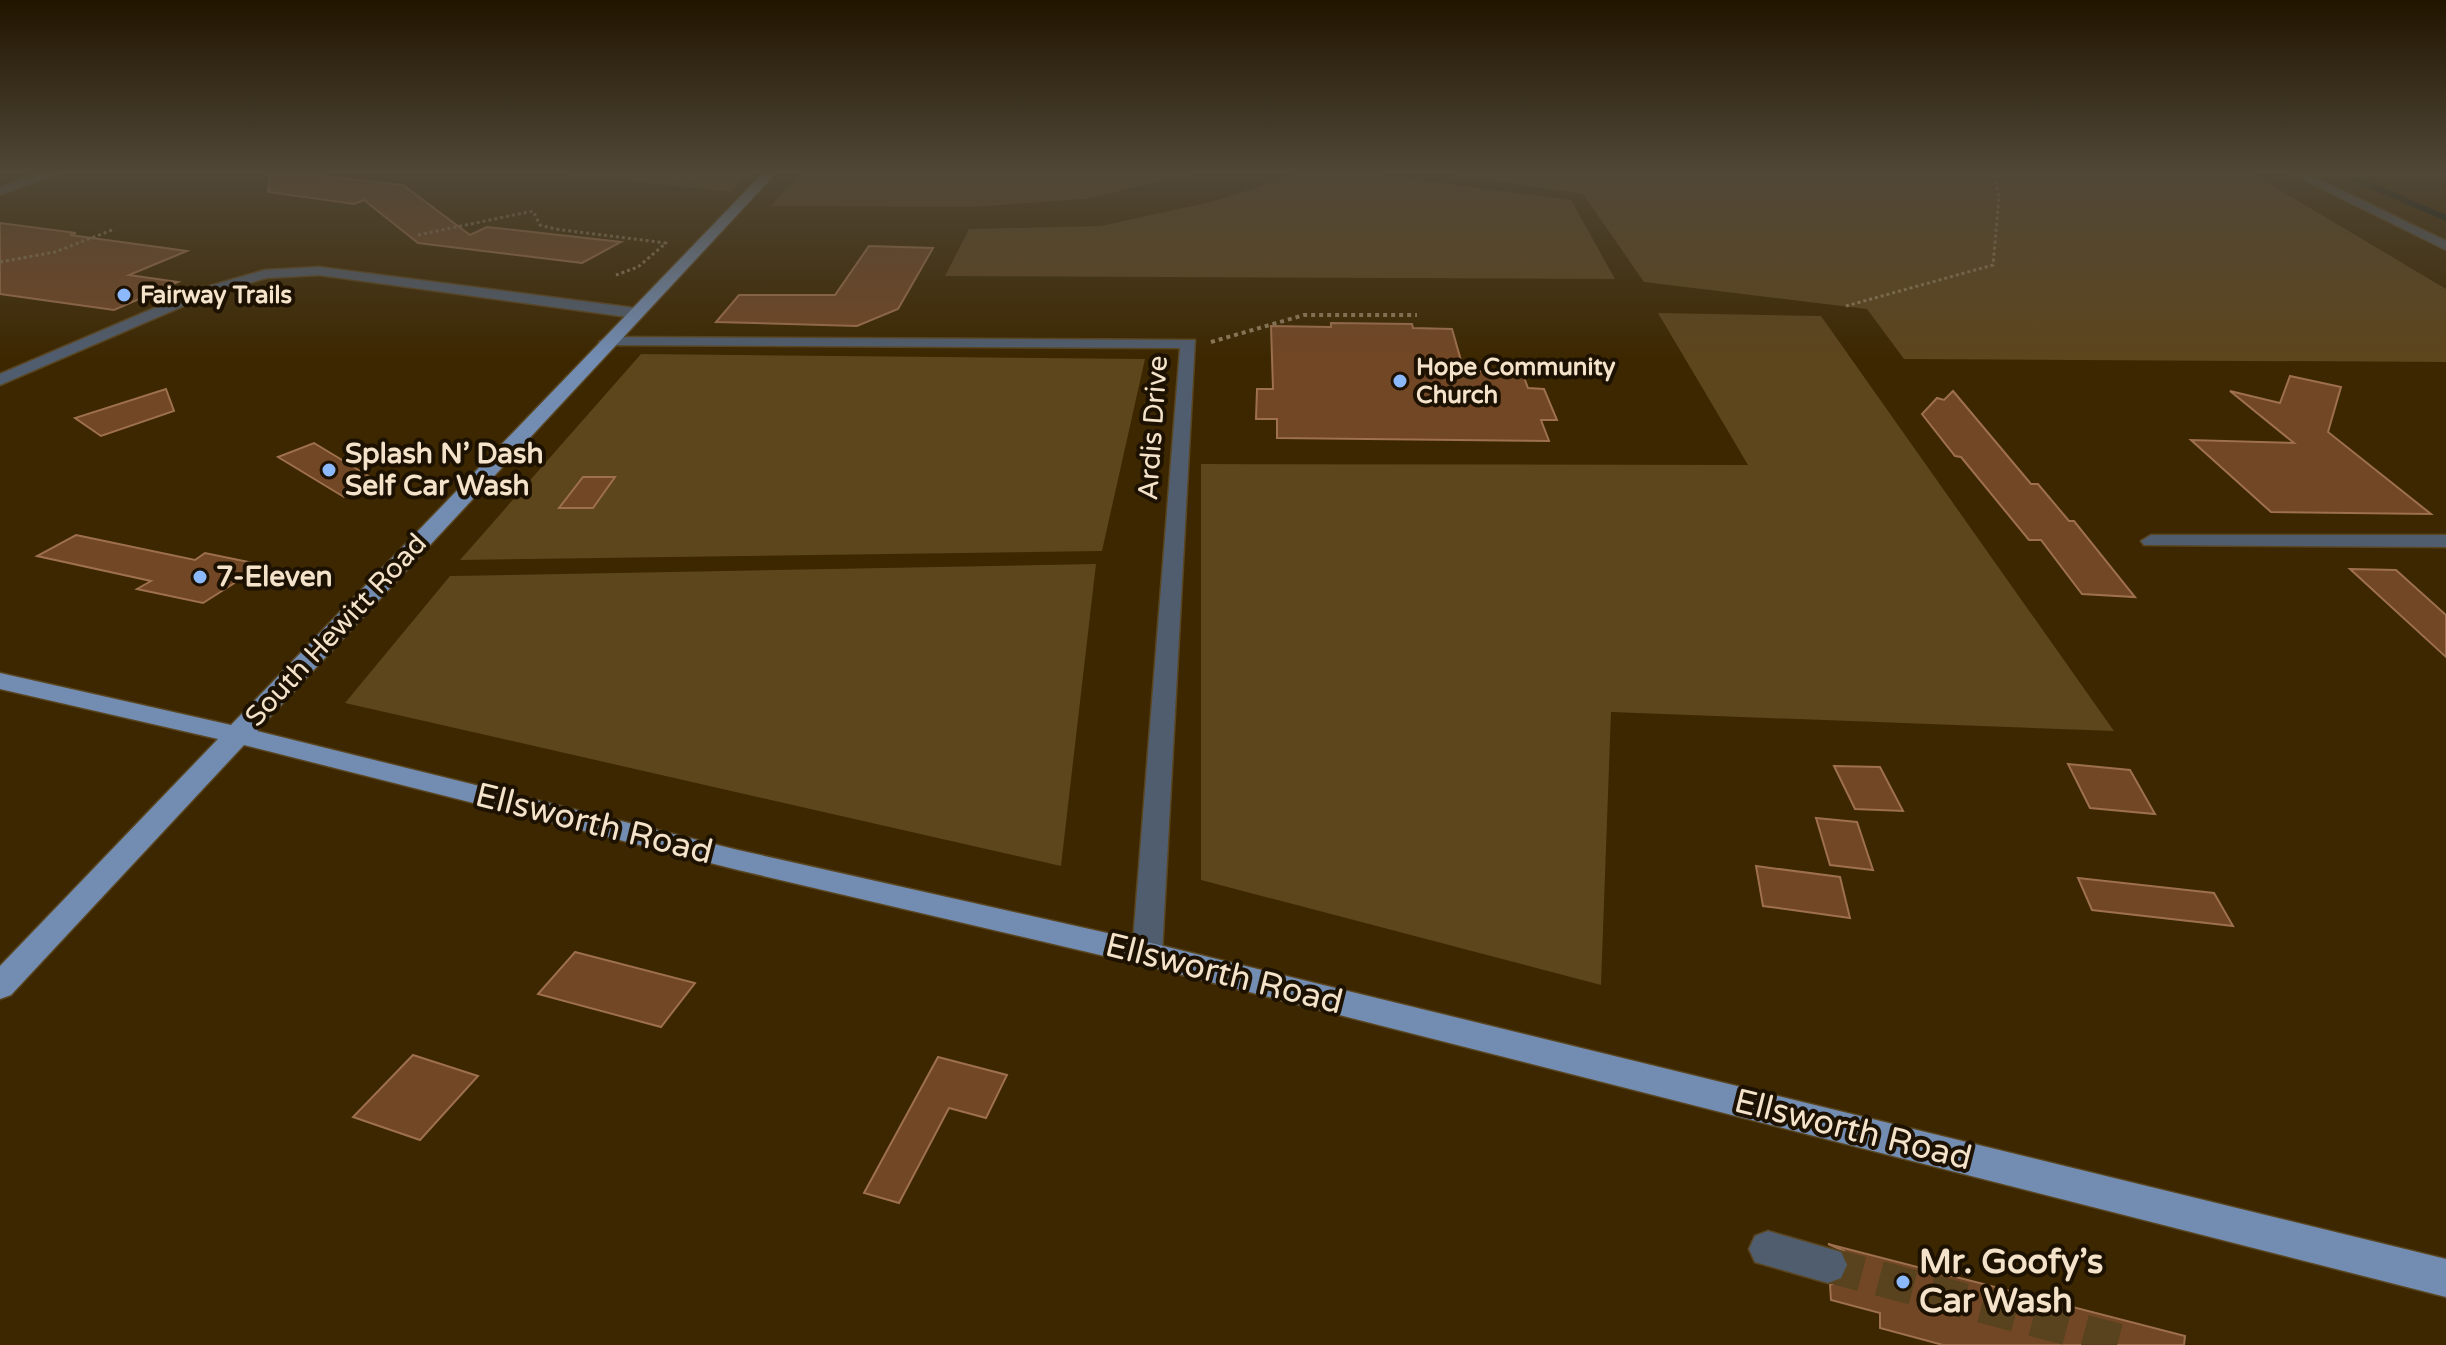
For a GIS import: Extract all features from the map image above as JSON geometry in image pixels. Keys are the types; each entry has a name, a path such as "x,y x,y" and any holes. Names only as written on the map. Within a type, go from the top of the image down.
{"main road":[{"name":"South Hewitt Road","path":"0,986 711,234"},
{"name":"Ellsworth Road","path":"0,681 238,735 738,860 1147,954 2446,1278"}],"street":[{"path":"2421,234 2446,246"},
{"path":"0,380 204,292 265,274 319,271 635,313"},
{"name":"Ardis Drive","path":"607,342 1194,344 1147,954"},
{"path":"2151,541 2446,541"},
{"path":"1768,1249 1828,1265"}],"path":[{"path":"0,262 55,252 102,234"},
{"path":"418,235 424,234"},
{"path":"616,234 666,243 638,267 616,275"},
{"path":"1846,306 1993,265 1996,234"},
{"path":"1194,344 1304,315 1417,315"}],"shaded area":[{"path":"967,234 1590,234 1615,279 945,276"},
{"path":"1611,234 2353,234 2446,289 2446,362 1904,359 1867,309 1644,282"},
{"path":"1658,313 1821,316 2114,731 1611,712 1601,985 1201,880 1201,464 1748,465"},
{"path":"641,354 1145,359 1102,551 460,560"},
{"path":"1096,564 1061,866 345,703 450,576"}],"building":[{"path":"0,234 74,234 70,235 187,251 129,275 178,282 114,310 0,294"},
{"path":"406,234 547,234 621,242 582,263 418,243"},
{"path":"869,246 933,248 898,309 857,326 716,322 739,295 835,295"},
{"name":"Hope Community Church","path":"1331,323 1412,324 1413,328 1452,329 1464,371 1522,372 1528,388 1544,389 1557,420 1541,420 1549,441 1277,438 1277,419 1256,419 1257,389 1273,389 1271,326 1331,327"},
{"path":"2290,376 2341,387 2328,432 2431,514 2271,512 2191,440 2294,443 2230,391 2280,403"},
{"path":"166,389 174,411 101,436 75,418"},
{"path":"1953,391 2031,484 2038,484 2069,521 2074,521 2135,597 2082,594 2041,540 2029,540 1922,414 1937,398 1944,400"},
{"name":"Splash N’ Dash Self Car Wash","path":"314,443 380,483 344,497 278,457"},
{"path":"583,477 615,477 593,508 559,508"},
{"path":"76,535 195,560 205,553 263,565 203,603 137,589 151,581 37,556"},
{"path":"2350,569 2396,570 2446,615 2446,657"},
{"path":"2068,764 2130,770 2155,814 2090,808"},
{"path":"1834,766 1880,767 1903,811 1855,809"},
{"path":"1816,818 1857,822 1873,870 1830,865"},
{"path":"1756,866 1840,877 1850,918 1763,906"},
{"path":"2078,878 2214,893 2233,926 2092,910"},
{"path":"575,952 695,983 661,1027 538,994"},
{"path":"413,1055 478,1076 420,1140 353,1117"},
{"path":"938,1057 1007,1075 986,1118 949,1108 899,1203 864,1193"},
{"name":"Mr. Goofy’s Car Wash","path":"1828,1244 2185,1336 2184,1345 1943,1345 1880,1328 1880,1313 1831,1300 1830,1285 1844,1279 1850,1264 1844,1251"}],"tunnel":[{"path":"1828,1265 2133,1345"}],"place":[{"name":"Fairway Trails","path":"124,295"},
{"name":"Hope Community Church","path":"1400,381"},
{"name":"Splash N’ Dash Self Car Wash","path":"329,470"},
{"name":"7-Eleven","path":"200,577"},
{"name":"Mr. Goofy’s Car Wash","path":"1903,1282"}]}
